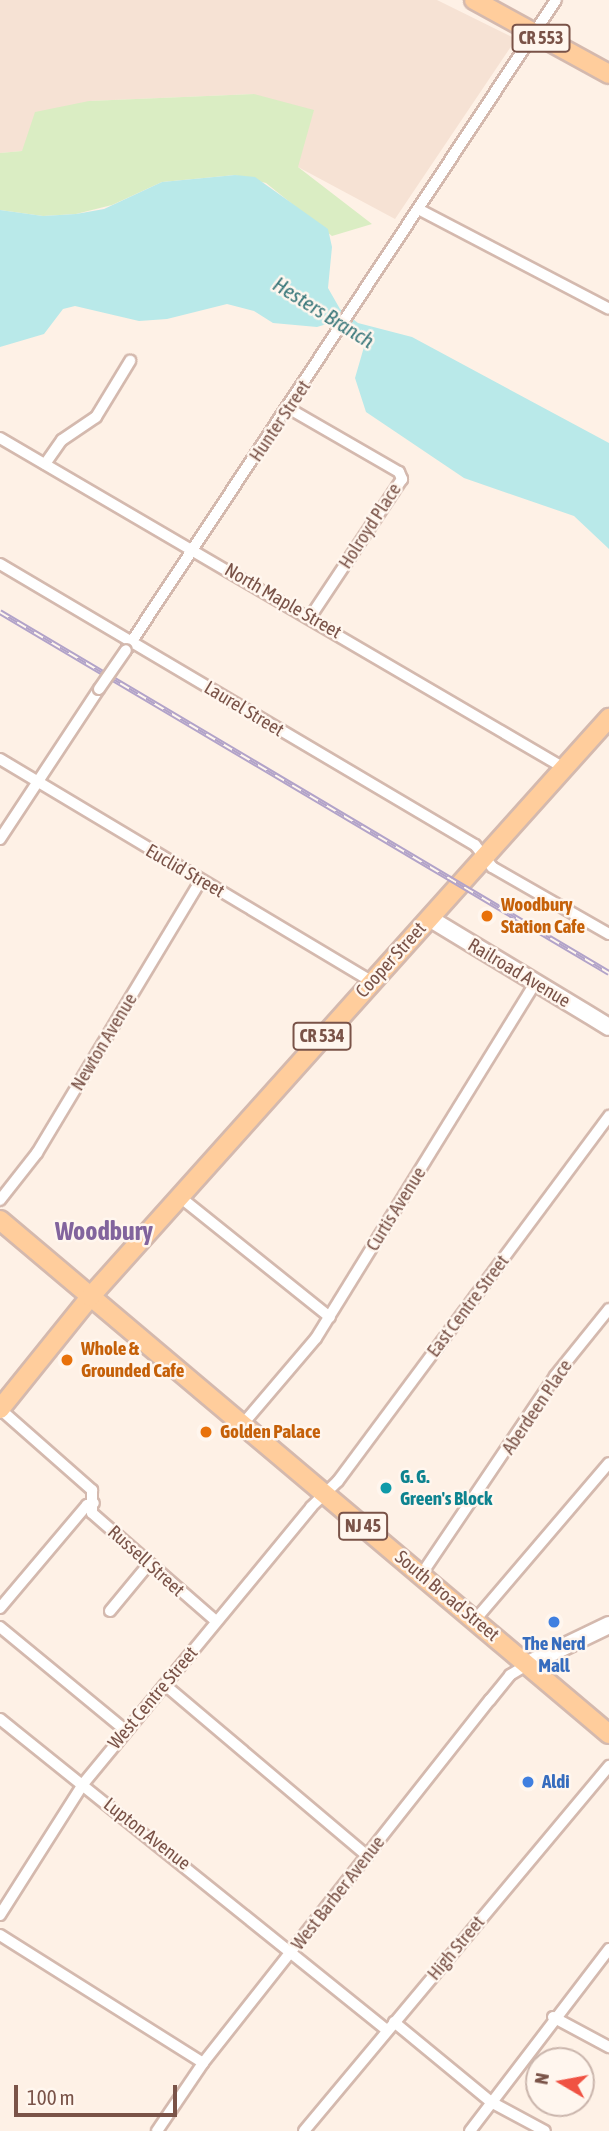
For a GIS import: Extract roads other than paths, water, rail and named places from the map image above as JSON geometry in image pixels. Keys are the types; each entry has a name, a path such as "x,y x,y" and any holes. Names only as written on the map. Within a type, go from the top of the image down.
{"main road":[{"name":"CR 553","path":"474,0 609,75"},
{"name":"Cooper Street","path":"0,1409 90,1297 609,718"},
{"name":"NJ 45","path":"1,1224 90,1297"},
{"name":"South Broad Street","path":"90,1297 609,1734"}],"street":[{"name":"Hunter Street","path":"0,839 335,339 556,0"},
{"path":"420,210 609,309"},
{"path":"45,464 62,440 96,417 130,361"},
{"name":"Holroyd Place","path":"288,408 399,472 402,478 311,617"},
{"name":"North Maple Street","path":"0,438 311,617 564,768"},
{"name":"Laurel Street","path":"0,564 129,647 475,845 492,867 609,934"},
{"name":"Euclid Street","path":"0,760 371,981"},
{"name":"Newton Avenue","path":"0,1200 37,1153 201,880"},
{"name":"Railroad Avenue","path":"429,918 609,1027"},
{"name":"Curtis Avenue","path":"242,1425 330,1317 535,984"},
{"name":"East Centre Street","path":"325,1494 609,1116"},
{"path":"180,1197 330,1317"},
{"name":"Aberdeen Place","path":"421,1575 555,1376 609,1310"},
{"name":"Russell Street","path":"0,1409 92,1490 92,1513 148,1565 216,1621"},
{"path":"475,1620 609,1463"},
{"name":"West Centre Street","path":"0,1916 83,1784 216,1621 325,1494"},
{"path":"0,1608 87,1506 94,1503"},
{"path":"110,1611 148,1565"},
{"path":"528,1664 609,1625"},
{"path":"0,1627 126,1731"},
{"name":"West Barber Avenue","path":"157,2131 204,2063 510,1675 528,1664"},
{"path":"165,1685 367,1856"},
{"name":"Lupton Avenue","path":"0,1719 491,2102 545,2131"},
{"name":"High Street","path":"304,2131 609,1766"},
{"path":"0,1935 204,2063"},
{"path":"470,2131 554,2017 609,1949"},
{"path":"554,2017 609,2047"}],"water":[{"name":"Hesters Branch","path":"235,175 255,177 328,229 332,247 328,288 340,309 358,323 412,337 609,443 609,549 574,516 464,478 366,412 355,378 366,340 330,323 317,327 273,323 254,311 227,304 167,319 139,321 75,306 63,309 44,334 0,347 0,210 43,216 76,214 104,209 162,182"}],"railway":[{"path":"0,612 609,973"}],"place":[{"name":"Woodbury Station Cafe","path":"487,916"},
{"name":"Whole & Grounded Cafe","path":"67,1360"},
{"name":"Golden Palace","path":"206,1432"},
{"name":"G. G. Green's Block","path":"386,1488"},
{"name":"The Nerd Mall","path":"554,1622"},
{"name":"Aldi","path":"528,1782"}],"district":[{"name":"Woodbury","path":"104,1232"}]}
